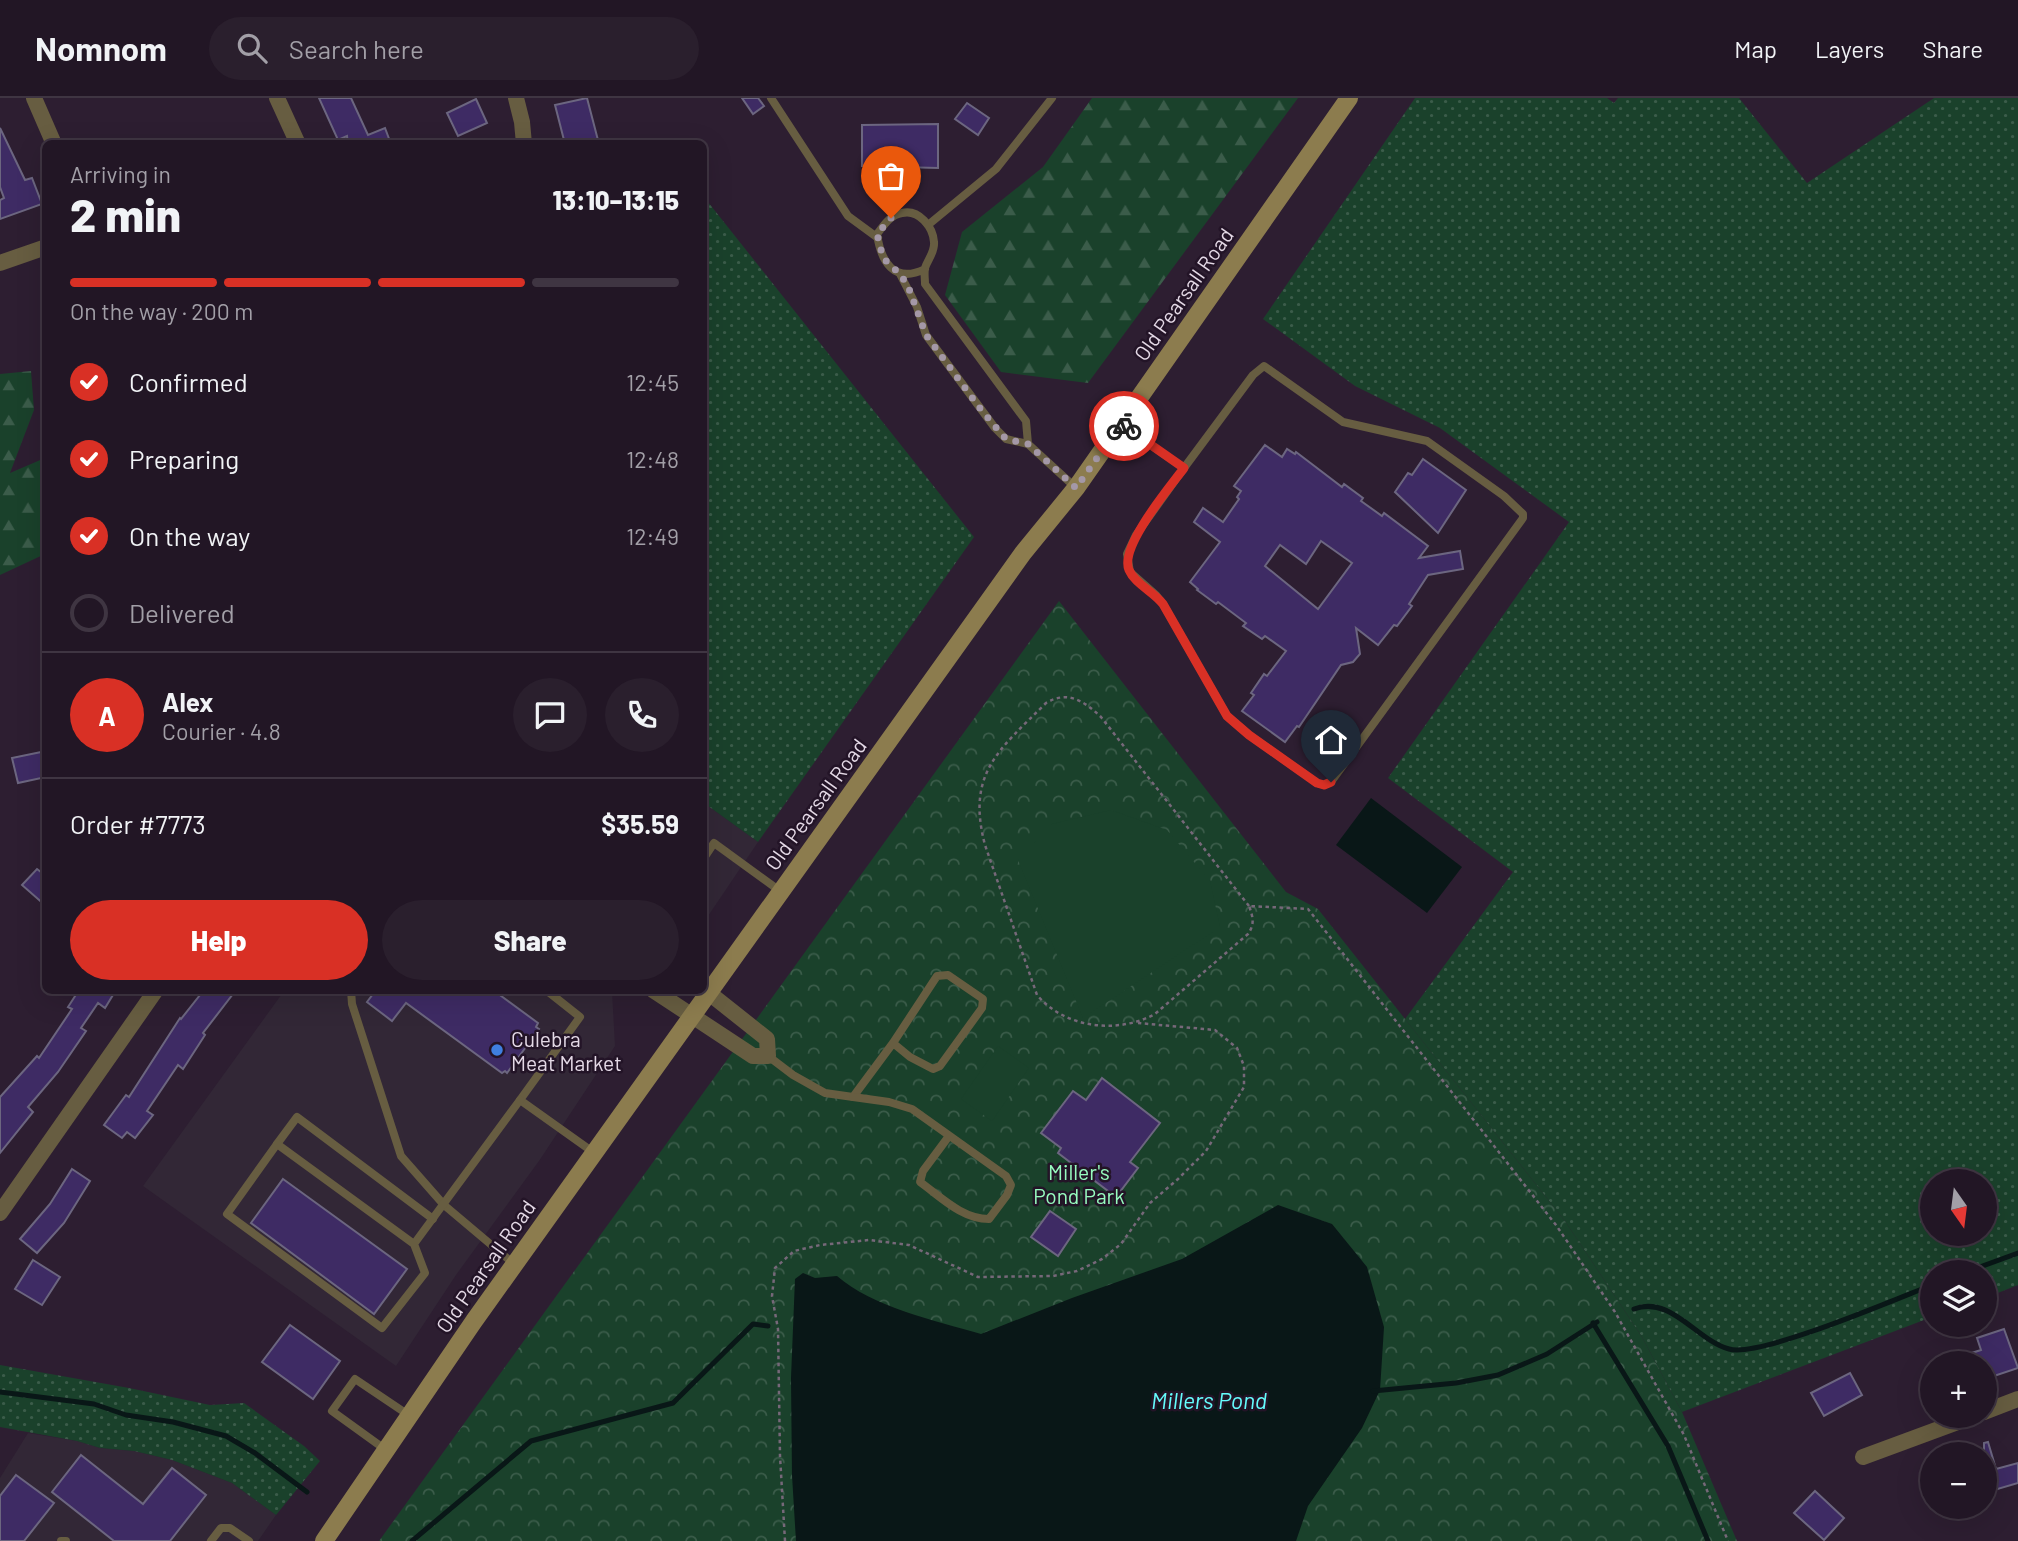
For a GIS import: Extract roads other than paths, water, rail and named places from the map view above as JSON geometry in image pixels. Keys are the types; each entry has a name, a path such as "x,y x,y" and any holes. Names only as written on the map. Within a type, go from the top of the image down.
{"main road":[{"name":"Old Pearsall Road","path":"707,988 1023,553 1076,488 1349,98"},
{"name":"Old Pearsall Road","path":"324,1541 514,1264 692,1014 703,994"}],"street":[{"path":"34,98 52,140"},
{"path":"277,98 296,140"},
{"path":"516,98 523,140"},
{"path":"0,263 42,248"},
{"path":"660,994 753,1056 768,1056 767,1039 707,993"},
{"path":"0,1213 153,994"},
{"path":"1997,1407 2018,1399"},
{"path":"1863,1457 1942,1428"}],"lane":[{"path":"771,98 848,216 878,238"},
{"path":"928,225 996,169 1052,98"},
{"path":"1028,444 1026,421 925,284 925,269 935,244 928,225 924,219 913,213 902,212 885,223 877,234 883,258 900,274 926,335 1006,439 1028,444 1076,488"},
{"path":"900,274 913,275 925,269"},
{"path":"1264,366 1343,422 1427,442 1504,496 1523,513 1523,518 1331,782 1324,785 1317,783 1227,716 1163,604 1130,572 1127,554 1136,535 1184,468 1253,375 1264,366"},
{"path":"1121,424 1184,468"},
{"path":"707,854 714,843 780,891"},
{"path":"853,1097 937,976 948,975 983,999 982,1008 940,1066 933,1069 910,1058 893,1043"},
{"path":"351,994 352,1004 401,1156 444,1205 514,1264"},
{"path":"414,1244 580,1017 551,994"},
{"path":"768,1056 793,1075 825,1093 889,1102 912,1109 950,1136 1006,1176 1011,1185 989,1219 975,1219 964,1214 920,1182 923,1171 950,1136"},
{"path":"520,1100 593,1152"},
{"path":"277,1144 414,1244 425,1273 382,1328 227,1214 277,1144 297,1117 433,1220"},
{"path":"386,1451 332,1411 355,1378 410,1416"},
{"path":"211,1541 221,1528 230,1528 249,1541"}],"water":[{"path":"1371,798 1462,867 1427,913 1336,845"},
{"name":"Millers Pond","path":"1278,1205 1332,1224 1367,1267 1384,1327 1380,1390 1362,1428 1308,1506 1296,1541 796,1541 791,1378 795,1279 803,1273 815,1278 837,1276 851,1287 886,1305 981,1334 1182,1259"}],"waterway":[{"path":"1997,1261 2018,1253"},
{"path":"1634,1309 1647,1306 1660,1308 1672,1313 1717,1344 1729,1349 1745,1349 1768,1345 1828,1326 1920,1290"},
{"path":"1373,1391 1456,1383 1498,1375 1547,1354 1597,1322"},
{"path":"1593,1323 1668,1446 1708,1541"},
{"path":"412,1541 531,1441 673,1403 753,1324 768,1326"},
{"path":"0,1392 94,1404 126,1415 173,1422 226,1436 255,1453 307,1492"}],"place":[{"name":"Culebra Meat Market","path":"497,1050"}],"park label":[{"name":"Miller's Pond Park","path":"1079,1183"}]}
